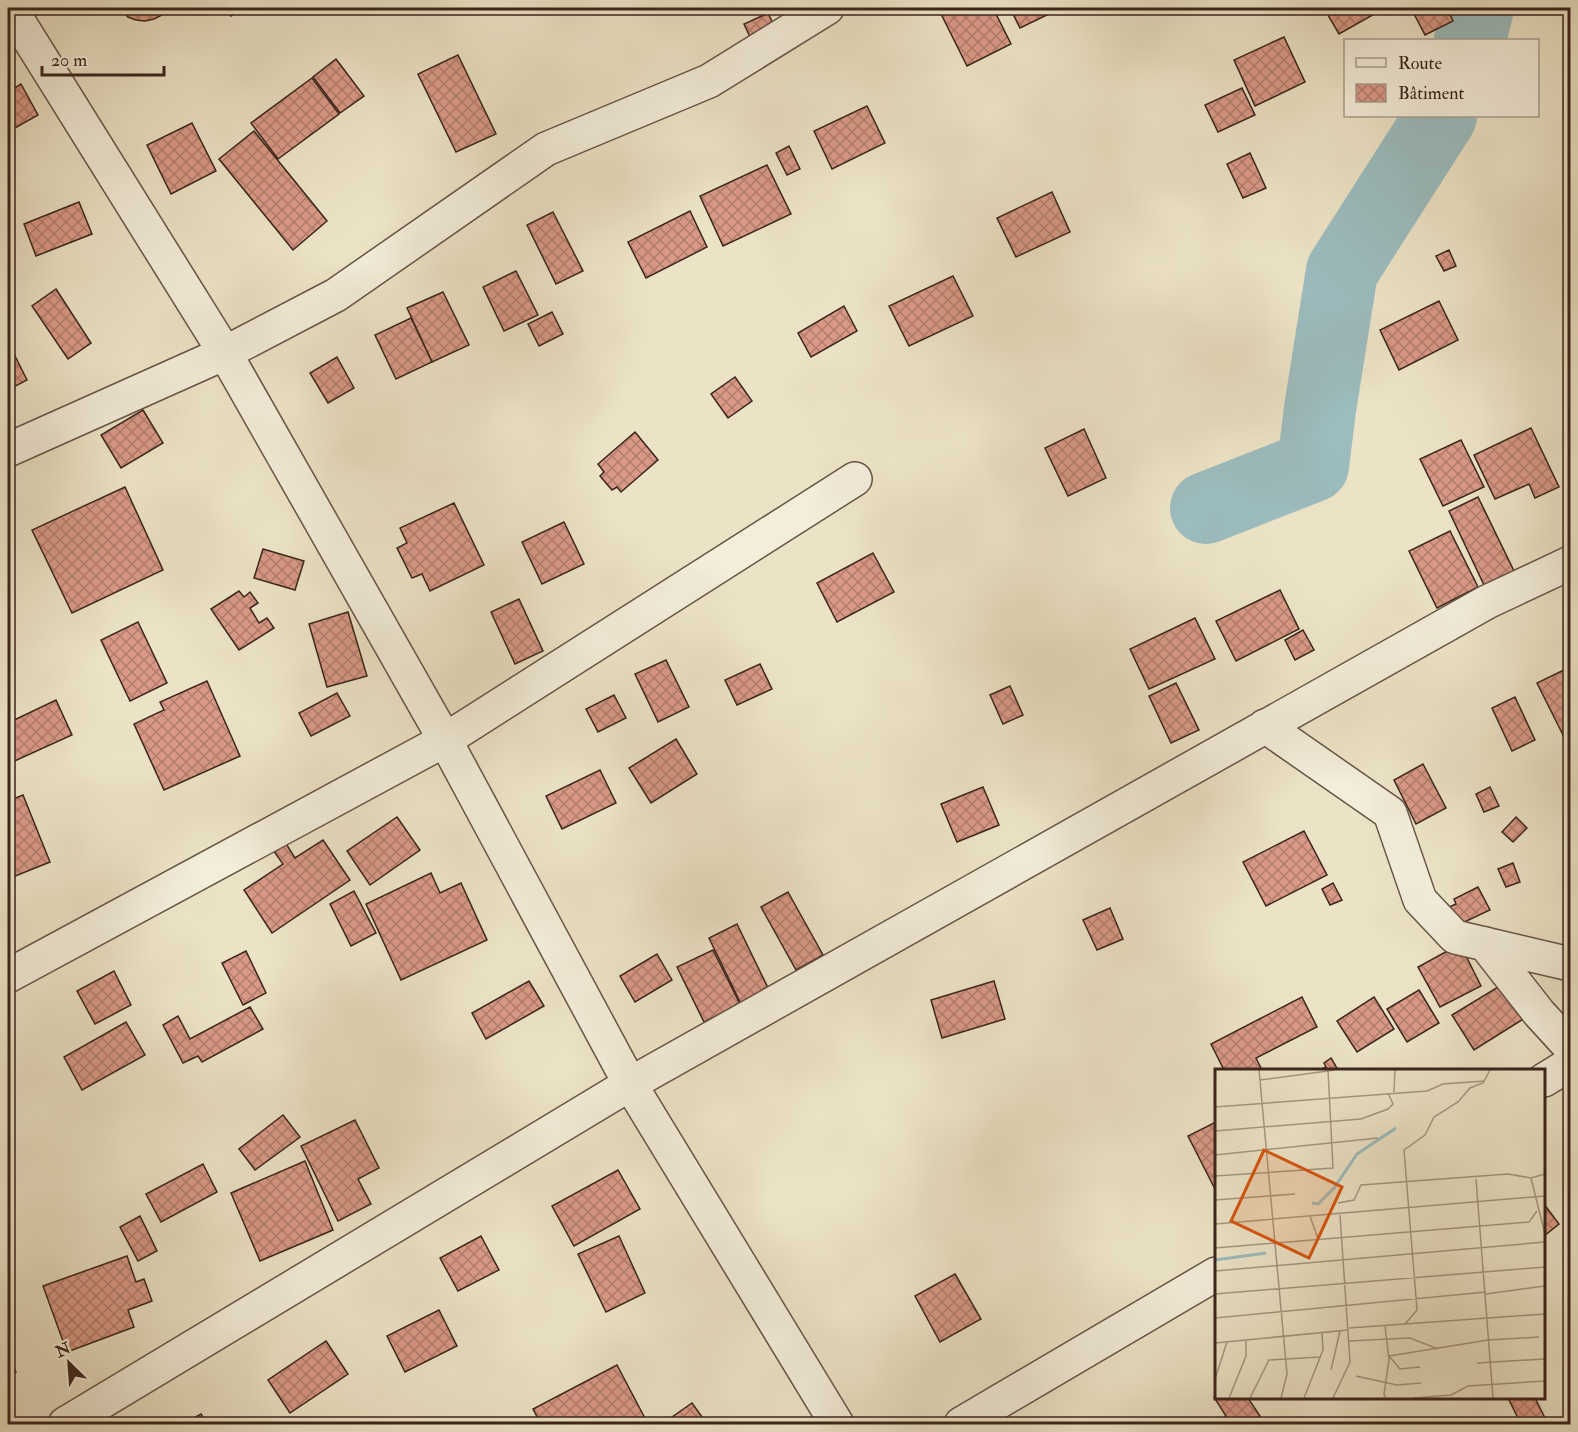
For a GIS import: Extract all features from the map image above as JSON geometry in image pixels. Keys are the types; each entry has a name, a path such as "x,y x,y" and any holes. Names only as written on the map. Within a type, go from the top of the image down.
{"street":[{"path":"10,8 225,354 445,740 630,1084 837,1425"},
{"path":"8,450 225,354 336,295 546,148 709,81 827,8"},
{"path":"8,976 445,740 855,479"},
{"path":"65,1425 630,1084 1487,602 1570,563"},
{"path":"1265,726 1390,813 1420,900 1455,937 1570,964"},
{"path":"1485,944 1539,1013 1570,1047"},
{"path":"1545,1079 1570,1065"},
{"path":"961,1425 1215,1275"}],"building":[{"path":"120,8 168,8 162,15 145,21 128,17"},
{"path":"225,8 243,8 231,16"},
{"path":"938,8 993,8 1011,44 967,66"},
{"path":"1010,8 1043,8 1047,15 1020,28"},
{"path":"1328,8 1385,8 1339,34 1325,10"},
{"path":"1411,8 1447,8 1453,21 1425,35"},
{"path":"768,13 776,30 752,41 744,24"},
{"path":"1284,37 1305,82 1255,106 1234,60"},
{"path":"458,55 496,134 456,152 418,74"},
{"path":"336,59 364,96 340,113 313,77"},
{"path":"312,78 339,114 278,159 251,123"},
{"path":"21,84 38,115 8,132 8,92"},
{"path":"1242,88 1255,115 1218,132 1205,105"},
{"path":"867,106 885,143 832,169 814,131"},
{"path":"192,123 216,171 171,194 147,145"},
{"path":"254,131 327,221 293,250 219,159"},
{"path":"789,146 800,169 787,175 776,153"},
{"path":"1250,153 1266,188 1243,198 1227,164"},
{"path":"767,165 791,214 723,246 700,196"},
{"path":"1052,192 1070,232 1016,257 997,218"},
{"path":"79,202 92,234 36,256 24,224"},
{"path":"690,211 707,247 646,278 628,242"},
{"path":"553,212 583,271 556,284 527,225"},
{"path":"1449,250 1456,266 1444,271 1436,256"},
{"path":"516,271 538,315 504,331 483,287"},
{"path":"953,276 973,316 909,346 889,306"},
{"path":"56,289 91,343 68,359 32,306"},
{"path":"443,292 469,345 432,362 407,308"},
{"path":"1439,301 1458,340 1399,370 1380,330"},
{"path":"844,306 857,331 811,357 798,333"},
{"path":"552,312 563,334 539,346 528,324"},
{"path":"411,318 432,362 396,379 375,335"},
{"path":"8,342 27,380 8,390"},
{"path":"337,357 354,388 328,403 310,373"},
{"path":"735,377 752,401 728,418 711,394"},
{"path":"143,410 163,443 121,468 101,435"},
{"path":"1531,428 1559,487 1535,498 1529,484 1495,499 1474,455"},
{"path":"1084,429 1106,478 1068,496 1045,448"},
{"path":"635,432 658,460 621,492 617,487 612,490 600,476 604,472 598,464"},
{"path":"1461,440 1484,487 1443,506 1420,459"},
{"path":"125,487 163,570 72,613 32,530"},
{"path":"1478,497 1514,571 1484,585 1449,511"},
{"path":"454,503 484,565 430,591 422,574 412,578 397,548 407,543 400,528"},
{"path":"564,522 584,564 542,584 522,542"},
{"path":"1450,531 1478,587 1437,608 1409,551"},
{"path":"263,549 304,561 295,590 254,578"},
{"path":"873,553 894,592 837,622 817,583"},
{"path":"1280,590 1299,629 1236,661 1216,621"},
{"path":"239,591 244,597 250,592 258,603 250,608 259,623 267,618 274,628 239,650 211,609"},
{"path":"519,599 543,651 515,664 491,612"},
{"path":"348,612 367,676 327,687 309,624"},
{"path":"1195,618 1215,659 1149,689 1130,649"},
{"path":"138,622 167,683 130,701 101,640"},
{"path":"1303,630 1314,650 1295,660 1285,640"},
{"path":"666,660 689,707 658,722 635,674"},
{"path":"760,664 772,689 737,705 725,680"},
{"path":"1570,667 1570,736 1565,739 1537,683"},
{"path":"207,681 240,756 164,790 134,724 164,710 160,702"},
{"path":"1176,683 1199,730 1171,743 1149,696"},
{"path":"1010,686 1023,715 1003,724 990,695"},
{"path":"337,693 350,716 311,736 299,713"},
{"path":"614,695 626,718 598,732 586,709"},
{"path":"1515,697 1535,740 1512,751 1492,708"},
{"path":"56,700 72,735 8,764 8,723"},
{"path":"676,739 697,774 651,803 629,768"},
{"path":"1423,764 1446,808 1416,824 1394,780"},
{"path":"600,770 616,803 562,829 546,796"},
{"path":"983,787 999,825 957,842 941,804"},
{"path":"1490,787 1499,806 1484,812 1476,794"},
{"path":"23,795 50,862 8,879 8,801"},
{"path":"397,817 420,850 370,885 347,851"},
{"path":"1516,817 1527,828 1513,842 1502,832"},
{"path":"1304,831 1327,875 1266,906 1243,862"},
{"path":"323,840 350,880 272,933 244,890 283,864 273,850 285,842 295,858"},
{"path":"1513,863 1520,882 1506,887 1498,869"},
{"path":"431,873 440,893 461,883 487,940 401,980 366,904"},
{"path":"1333,883 1342,900 1330,905 1322,889"},
{"path":"1478,887 1490,910 1456,926 1447,908 1456,904 1454,899"},
{"path":"354,891 376,933 351,946 330,904"},
{"path":"788,892 823,955 796,970 761,907"},
{"path":"1110,908 1123,939 1097,950 1083,920"},
{"path":"737,924 769,990 741,1004 709,938"},
{"path":"1460,944 1481,986 1440,1007 1418,967"},
{"path":"713,950 740,1004 704,1022 677,967"},
{"path":"246,951 266,993 243,1005 222,963"},
{"path":"657,954 672,980 635,1002 620,976"},
{"path":"114,971 131,1005 95,1024 77,991"},
{"path":"529,981 544,1006 486,1039 472,1013"},
{"path":"994,981 1005,1019 942,1038 931,1000"},
{"path":"1503,984 1525,1018 1474,1050 1452,1015"},
{"path":"1419,990 1439,1023 1407,1042 1387,1009"},
{"path":"1302,997 1317,1027 1256,1058 1262,1069 1224,1069 1211,1044"},
{"path":"1374,997 1394,1029 1357,1052 1337,1021"},
{"path":"250,1007 263,1029 202,1062 198,1056 183,1063 163,1025 178,1016 190,1039"},
{"path":"126,1022 145,1055 82,1090 64,1057"},
{"path":"1331,1058 1337,1069 1321,1069 1326,1067 1324,1063"},
{"path":"283,1115 300,1137 255,1170 239,1149"},
{"path":"355,1120 379,1168 358,1179 371,1204 338,1221 301,1146"},
{"path":"1215,1122 1215,1189 1188,1136"},
{"path":"305,1161 333,1230 260,1261 231,1193"},
{"path":"203,1164 217,1192 161,1222 146,1194"},
{"path":"618,1170 640,1209 574,1246 552,1206"},
{"path":"1545,1205 1559,1224 1545,1235"},
{"path":"140,1216 157,1251 138,1261 120,1227"},
{"path":"481,1236 499,1270 458,1291 440,1258"},
{"path":"619,1236 645,1293 606,1312 578,1254"},
{"path":"127,1256 136,1282 144,1279 152,1301 128,1310 134,1327 67,1352 43,1286"},
{"path":"955,1274 981,1319 940,1342 915,1296"},
{"path":"439,1310 457,1346 405,1372 387,1336"},
{"path":"326,1341 348,1374 290,1413 268,1380"},
{"path":"8,1354 16,1372 8,1376"},
{"path":"617,1365 648,1424 541,1424 533,1409"},
{"path":"1215,1399 1249,1399 1260,1416 1247,1424 1213,1424 1226,1416"},
{"path":"1508,1399 1536,1399 1548,1424 1521,1424"},
{"path":"692,1403 707,1424 666,1424 665,1422"},
{"path":"201,1414 207,1424 183,1424"}],"waterway":[{"path":"1470,39 1478,8"},
{"path":"1206,508 1313,466 1342,271 1440,117"}]}
